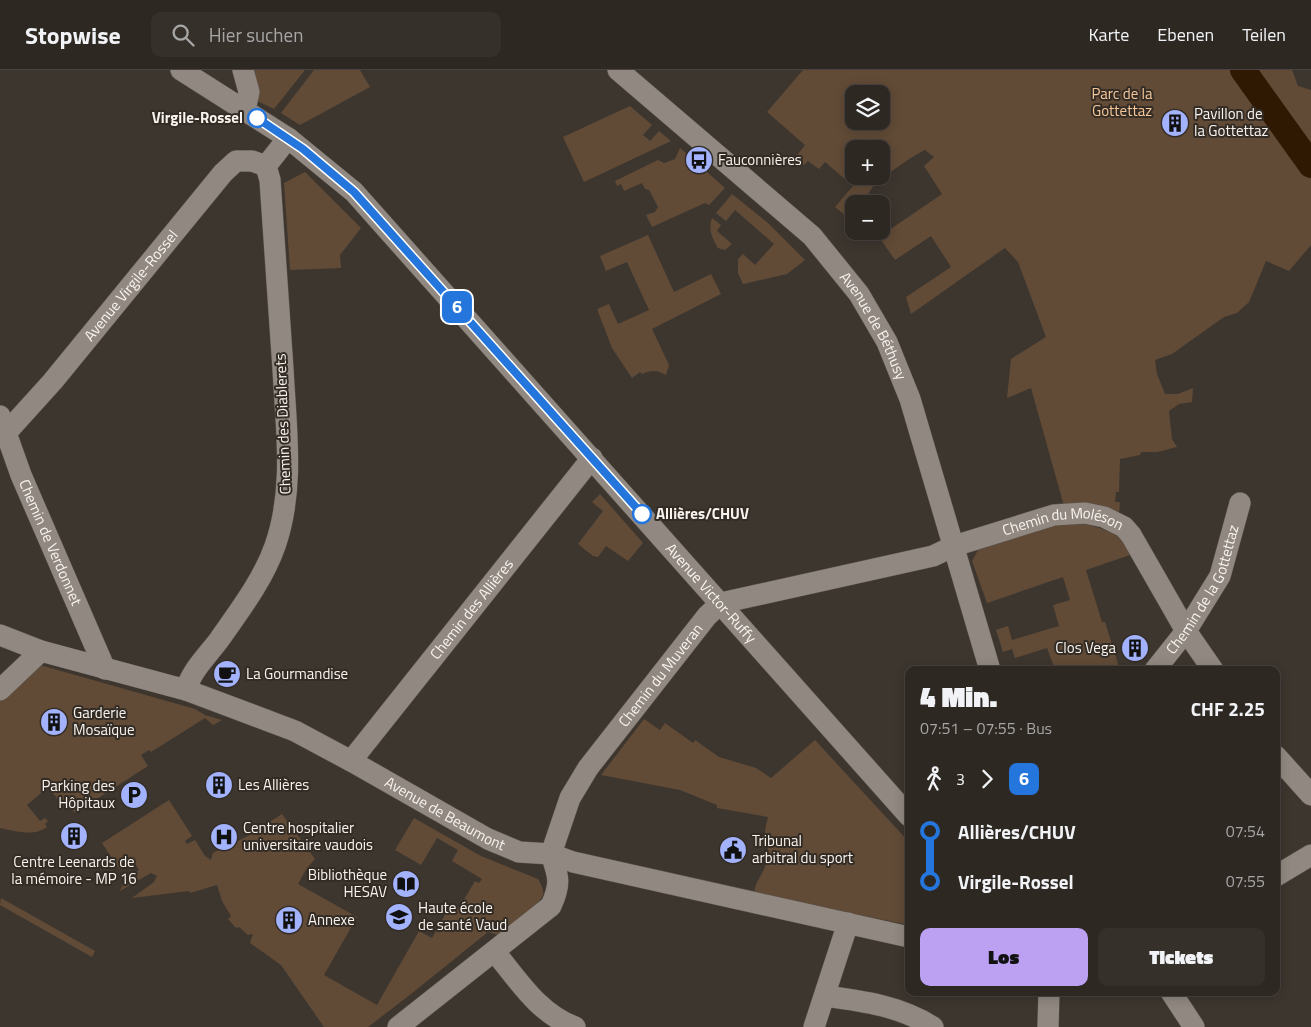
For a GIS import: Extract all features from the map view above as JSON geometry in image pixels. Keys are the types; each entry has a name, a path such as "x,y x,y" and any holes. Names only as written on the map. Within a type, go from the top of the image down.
{"street":[{"name":"Avenue Victor-Ruffy","path":"181,70 288,138 354,192 905,811"},
{"path":"243,70 249,92 245,110"},
{"name":"Avenue de Béthusy","path":"618,70 812,236 859,294 887,342 910,399 989,666"},
{"path":"266,166 288,138"},
{"name":"Avenue Virgile-Rossel","path":"3,424 53,381 223,173 236,162 252,161 266,166"},
{"name":"Chemin des Diablerets","path":"186,690 189,679 241,607 267,567 282,523 286,499 286,414 270,180 266,166"},
{"name":"Chemin de Verdonnet","path":"3,424 21,475 105,669"},
{"name":"Chemin des Allières","path":"351,760 592,458"},
{"name":"Chemin de la Gottettaz","path":"1158,666 1186,631 1220,576 1240,503"},
{"name":"Chemin du Moléson","path":"954,546 1069,512 1104,517 1124,527 1130,535 1186,631 1211,666"},
{"path":"721,603 933,556 954,546"},
{"name":"Chemin du Muveran","path":"551,854 570,798 588,768 707,616 721,603"},
{"name":"Avenue de Beaumont","path":"0,635 41,651 186,690 295,731 351,760 488,839 518,852 551,854 573,862 905,936"},
{"path":"0,690 41,651"},
{"path":"1280,760 1311,794"},
{"path":"398,1027 551,906 559,889 558,875 551,854"},
{"path":"1280,874 1311,855"},
{"path":"814,1027 848,923"},
{"path":"495,952 533,998 550,1014 575,1027"},
{"path":"825,996 876,1003 919,1018 933,1027"},
{"path":"1048,1027 1049,996"},
{"path":"1174,996 1194,1027"}],"green space":[{"path":"247,70 305,70 274,109 255,100"},
{"path":"314,70 360,70 370,87 300,125 281,113"},
{"name":"Parc de la Gottettaz","path":"803,70 1292,70 1298,86 1311,90 1311,245 1289,271 1266,261 1249,302 1237,313 1224,317 1172,354 1155,360 1157,374 1165,394 1178,394 1193,388 1192,402 1179,404 1169,411 1172,439 1177,447 1157,452 1141,452 1140,455 1120,459 1119,492 1116,492 1115,502 1120,502 1119,513 1064,506 1031,388 1007,398 1011,359 1046,337 1018,262 1005,248 911,314 906,297 951,267 931,236 895,260 881,240 890,240 890,229 942,194 924,166 934,157 925,150 890,173 890,140 845,140 845,179 825,162 819,169 808,161 804,165 795,158 805,145 767,112"},
{"path":"630,106 652,125 643,135 650,141 659,131 671,141 584,182 563,137"},
{"path":"680,148 725,188 709,205 705,203 652,227 646,215 655,212 658,207 649,190 645,189 642,183 624,191 621,184 617,186 615,181 658,160 664,163 675,159"},
{"path":"305,172 361,228 340,255 341,268 290,270 284,183"},
{"path":"852,185 875,185 868,195 845,195 853,186"},
{"path":"732,194 768,223 805,260 787,274 743,284 738,273 738,259 743,254 755,265 774,244 735,210 726,221 716,213"},
{"path":"845,195 845,215 835,207"},
{"path":"712,218 721,225 717,231 732,244 725,250 718,248 712,237 710,226"},
{"path":"648,235 674,292 711,274 721,294 652,329 669,365 666,375 657,371 651,371 642,374 640,372 632,378 612,348 597,309 609,304 618,324 649,310 627,262 606,271 600,256"},
{"path":"600,494 643,543 628,561 606,546 598,557 593,556 578,544 603,511 592,502"},
{"path":"1076,522 1109,532 1123,540 1133,554 1086,570 1102,622 1105,622 1119,666 1054,666 1047,648 1015,658 1012,649 1003,652 996,630 1008,626 1012,640 1059,626 1053,605 1070,600 1063,577 987,603 972,561 978,550 1058,523"},
{"path":"40,665 195,709 205,715 222,720 213,725 205,718 151,752 149,750 141,755 148,766 75,813 69,805 65,808 48,787 27,805 40,821 45,818 48,821 45,824 47,827 42,830 30,833 0,828 0,701"},
{"path":"644,719 660,730 665,723 693,743 695,740 719,757 756,768 771,778 815,740 905,838 905,924 754,893 768,856 765,830 768,817 717,808 717,805 680,790 601,775"},
{"path":"169,800 192,836 185,841 187,844 195,840 205,856 211,860 213,853 248,836 282,814 315,859 307,868 298,884 357,917 324,975 377,1005 419,931 432,938 451,904 459,908 475,881 479,883 482,879 452,861 458,850 437,838 421,865 395,850 414,818 481,856 538,879 543,889 543,895 530,910 498,935 488,932 368,1027 324,1027 281,965 250,943 253,934 248,935 239,927 236,928 228,919 231,916 222,901 217,885 190,893 189,891 132,898 154,882 157,876 151,873 120,891 125,879 139,870 133,860 119,869 102,843"},
{"path":"1,898 95,951 92,957 0,905"}],"waterway":[{"path":"1243,70 1311,165"}],"bus line":[{"name":"6","path":"257,118 303,149 354,192 642,514"}],"place":[{"name":"Virgile-Rossel","path":"257,118"},
{"name":"Pavillon de la Gottettaz","path":"1175,123"},
{"name":"Fauconnières","path":"699,160"},
{"name":"Allières/CHUV","path":"642,514"},
{"name":"Clos Vega","path":"1135,648"},
{"name":"La Gourmandise","path":"227,674"},
{"name":"Garderie Mosaïque","path":"54,722"},
{"name":"Les Allières","path":"219,785"},
{"name":"Parking des Hôpitaux","path":"134,795"},
{"name":"Centre Leenards de la mémoire - MP 16","path":"74,836"},
{"name":"Centre hospitalier universitaire vaudois","path":"224,837"},
{"name":"Tribunal arbitral du sport","path":"733,850"},
{"name":"Bibliothèque HESAV","path":"406,884"},
{"name":"Haute école de santé Vaud","path":"399,917"},
{"name":"Annexe","path":"289,920"}]}
